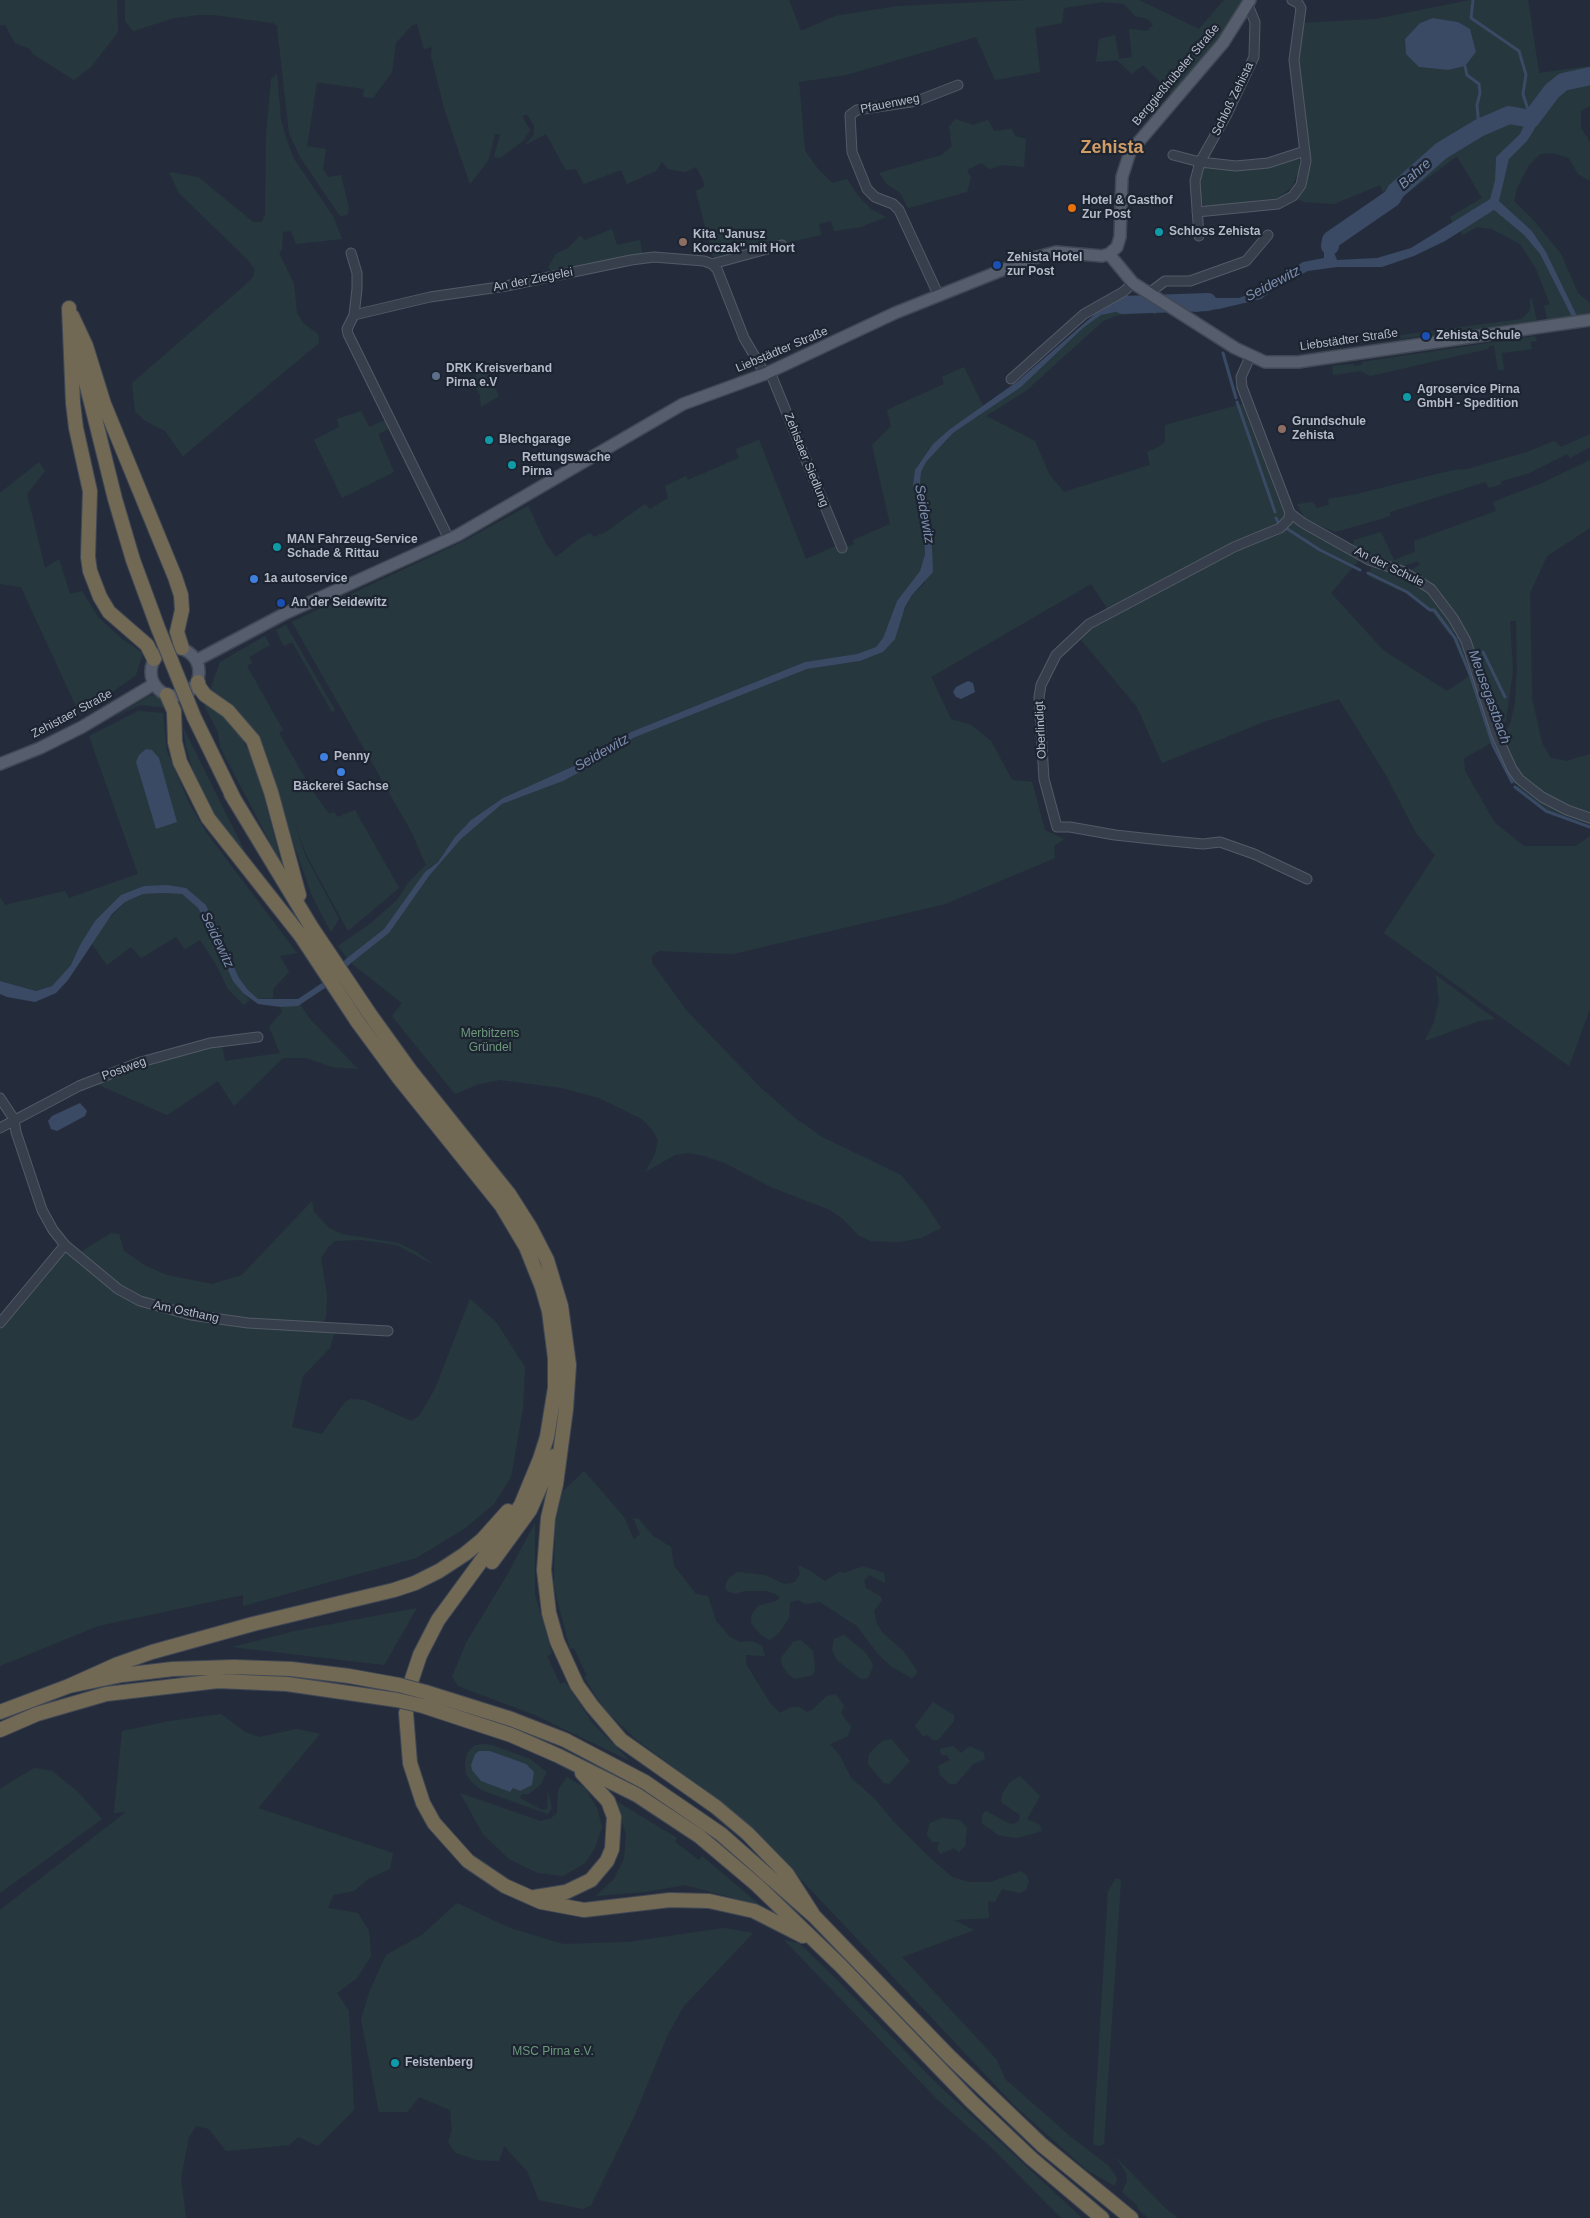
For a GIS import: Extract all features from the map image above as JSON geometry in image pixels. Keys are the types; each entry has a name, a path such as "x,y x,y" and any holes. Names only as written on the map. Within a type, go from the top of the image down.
{"highway":[{"path":"69,308 90,404 133,560 194,717 231,794 357,1021 513,1223 526,1247 542,1287 553,1336 562,1362 555,1388 549,1427 533,1479 509,1523 445,1611 426,1641 405,1682"},
{"path":"69,308 86,346 104,404 175,577 181,596 182,610 178,632 182,648"},
{"path":"69,308 73,403 76,428 90,491 88,557 90,571 100,597 109,612 147,645 154,659"},
{"path":"198,682 205,695 228,710 253,740 271,792 306,932"},
{"path":"167,695 174,711 175,742 180,762 198,802 238,858 306,932 369,1013 410,1070 509,1194 530,1227 554,1280 564,1323 562,1362 563,1434 548,1518 544,1570 550,1613 557,1641 577,1685 621,1740 716,1807 747,1833 787,1874 814,1916"},
{"path":"445,1611 479,1576 515,1533 545,1481 563,1434"},
{"path":"0,1712 152,1652 415,1583 439,1571 482,1540 533,1479"},
{"path":"69,1686 142,1672 234,1667 330,1673 405,1682 425,1692 511,1719 565,1740 645,1782 721,1834 814,1916 962,2069 1042,2145 1131,2218"},
{"path":"0,1730 45,1712 106,1694 218,1681 287,1684 397,1700 423,1706 511,1736 559,1756 637,1795 699,1836 757,1885 841,1966 971,2101 1031,2158 1102,2218"},
{"path":"406,1713 410,1763 423,1803 434,1823 456,1850 484,1874 529,1897 556,1907 584,1910 685,1899 729,1904 754,1911 784,1925 808,1939 841,1966"},
{"path":"529,1897 552,1896 577,1888 600,1872 612,1849 614,1817 608,1801 585,1775 559,1756"}],"main road":[{"name":"Berggießhübeler Straße","path":"1109,254 1116,247 1120,237 1122,177 1130,152 1223,43 1249,2"},
{"name":"Liebstädter Straße","path":"449,538 513,504 682,404 767,373 938,294 1030,259 1056,252 1102,256 1109,254 1133,283 1250,357 1265,362 1298,362 1588,320"},
{"path":"197,660 284,614 449,538"},
{"path":"182,648 197,660 200,671 198,682 194,688 182,696 167,695 154,684 151,672 154,659 166,649 182,648"},
{"name":"Zehistaer Straße","path":"0,764 40,748 82,727 154,684"}],"street":[{"path":"1197,212 1267,206 1287,200 1301,185 1305,173 1305,151 1294,60 1301,8 1298,3 1292,0"},
{"name":"Schloß Zehista","path":"1199,236 1195,181 1200,162 1227,114 1254,57 1255,22 1249,2"},
{"name":"Pfauenweg","path":"938,294 899,210 892,204 875,197 867,189 852,152 850,115 857,110 917,101 958,85"},
{"path":"1173,155 1200,162 1236,166 1256,165 1305,151"},
{"path":"1153,295 1165,281 1190,280 1246,260 1258,249 1268,235"},
{"name":"An der Ziegelei","path":"354,315 430,297 506,286 654,257 712,264 782,245"},
{"path":"352,253 358,289 354,315 347,329 351,342 449,538"},
{"path":"712,264 717,270 744,338 767,373"},
{"path":"1011,379 1084,314 1123,292 1133,283"},
{"path":"1250,357 1241,377 1242,387 1290,513"},
{"name":"Zehistaer Siedlung","path":"767,373 842,548"},
{"name":"An der Schule","path":"1290,513 1303,523 1369,560 1402,571 1431,589 1454,618 1466,641 1497,736 1519,780 1542,797 1567,810 1590,818"},
{"name":"Oberlindigt","path":"1290,513 1288,520 1280,528 1234,547 1089,624 1056,655 1041,684 1039,697 1044,779 1057,827 1070,827 1142,838 1203,844 1220,842 1254,854 1307,879"},
{"name":"Postweg","path":"0,1128 79,1086 141,1062 210,1043 258,1038"},
{"path":"0,1098 14,1119"},
{"name":"Am Osthang","path":"14,1119 16,1132 42,1210 65,1244 118,1289 161,1308 191,1315 248,1323 388,1331"},
{"path":"0,1323 65,1244"}],"green space":[{"path":"0,0 117,0 118,32 91,67 74,80 33,54 30,49 15,43 5,25 0,25"},
{"path":"125,0 789,0 801,31 835,16 898,6 1027,0 1139,0 1199,29 1224,0 1244,0 1218,40 1173,95 1143,65 1132,74 1117,60 1096,62 1099,39 1115,35 1119,59 1132,57 1129,29 1147,31 1153,25 1148,19 1135,16 1124,4 1103,2 1064,8 1062,23 1035,28 1040,72 995,80 976,37 846,75 799,82 805,151 818,169 832,183 847,179 858,196 871,209 886,217 861,227 834,231 831,221 819,224 821,235 716,259 713,257 696,191 704,187 704,182 696,167 685,172 668,169 662,162 656,171 627,184 621,170 584,184 576,169 566,170 546,134 525,145 534,135 534,126 527,114 522,116 530,130 523,141 500,158 494,157 500,134 495,134 488,161 470,184 445,111 431,56 432,47 424,49 417,24 412,25 396,43 392,72 373,98 363,97 364,89 317,82 307,146 326,149 323,169 328,177 341,175 349,208 347,215 340,216 300,157 289,133 277,26 273,23 214,15 199,15 174,18 133,31 125,21"},
{"path":"1470,0 1528,0 1539,73 1590,66 1590,106 1581,111 1581,128 1590,142 1590,181 1578,174 1569,158 1552,153 1540,154 1529,165 1517,188 1514,201 1534,221 1561,254 1578,293 1590,303 1590,314 1577,316 1546,252 1532,231 1499,201 1509,159 1527,141 1534,130 1538,118 1556,97 1545,89 1532,108 1520,134 1496,157 1495,180 1490,199 1453,223 1450,217 1482,198 1457,156 1390,206 1380,185 1334,204 1304,202 1297,198 1306,185 1309,160 1296,60 1302,23 1376,19","holes":["1433,18 1458,22 1465,66 1448,70 1419,67 1405,39 1420,23"]},
{"path":"277,74 281,120 288,144 294,159 333,216 342,239 296,244 291,231 283,232 282,250 279,253 294,284 297,313 303,323 318,334 319,343 183,456 165,431 144,420 135,411 132,383 244,286 253,277 255,270 248,260 179,193 169,172 198,177 253,222 262,222 265,215 266,136 271,79"},
{"path":"955,119 973,125 988,120 994,131 1012,129 1015,136 1026,139 1024,167 1002,165 990,169 981,163 967,170 971,178 967,192 908,208 900,193 887,184 879,173 942,155 952,146 949,127"},
{"path":"1299,154 1299,171 1291,188 1277,198 1205,207 1198,193 1201,164 1228,167"},
{"path":"1494,210 1524,235 1540,254 1572,317 1550,321 1547,318 1544,306 1550,304 1536,269 1520,244 1492,229 1477,227 1463,235 1459,230"},
{"path":"612,229 617,245 640,240 643,255 554,272 548,268 556,254 568,248 580,236 585,240"},
{"path":"1530,299 1532,299 1537,321 1534,324 1443,337 1442,333 1400,339 1401,335 1522,319 1530,310"},
{"name":"Merbitzens Gründel","path":"1136,308 1146,313 1119,315 1103,321 1027,390 986,416 1035,441 1049,474 1064,492 1150,465 1147,452 1165,442 1165,425 1242,404 1285,516 1282,523 1109,611 1091,584 931,677 951,719 971,725 991,741 1012,780 1032,782 1045,830 1064,839 1054,846 1055,858 945,904 733,954 659,951 652,956 652,963 687,1011 761,1088 795,1118 822,1137 901,1175 926,1205 941,1228 921,1238 899,1242 871,1241 858,1235 843,1219 830,1210 771,1187 725,1163 704,1156 688,1153 675,1155 645,1172 655,1154 658,1140 653,1131 642,1119 599,1098 562,1088 500,1080 479,1084 455,1094 392,1016 402,1003 351,963 389,933 429,876 461,839 502,804 563,781 595,764 633,738 807,669 860,661 883,652 912,595 925,583 931,526 920,483 921,472 926,462 953,433 1021,387 1083,328 1101,315"},
{"path":"1535,336 1537,341 1530,342 1532,349 1502,353 1504,370 1498,370 1494,345 1488,347 1488,349 1370,376 1361,371 1333,375 1332,366 1362,365 1362,362"},
{"path":"964,367 983,406 950,429 933,444 915,470 925,554 920,571 897,601 883,638 876,647 857,654 805,662 631,732 587,760 503,798 471,820 455,837 438,862 430,867 384,929 347,958 338,946 371,923 397,900 408,883 426,865 412,833 292,622 466,540 528,506 546,544 556,557 590,533 594,537 606,532 645,504 650,509 668,498 665,486 686,476 688,480 739,458 736,449 759,440 806,559 838,545 840,550 854,544 853,540 890,524 872,445 891,426 887,410 944,384 942,377"},
{"path":"485,368 499,396 481,407 480,395 474,385 476,373"},
{"path":"361,411 369,427 386,420 390,428 378,434 394,472 342,498 314,440 339,427 337,419"},
{"path":"1590,434 1590,447 1570,458 1567,454 1529,473 1502,481 1501,484 1489,488 1485,482 1390,512 1390,516 1335,532 1306,520 1297,504 1313,502 1317,508 1329,505 1328,499 1358,494 1454,470 1467,469 1527,452 1554,441 1561,447"},
{"path":"1590,460 1590,528 1547,556 1530,593 1532,698 1542,743 1551,758 1567,761 1590,754 1590,816 1553,801 1520,775 1509,754 1505,733 1511,721 1515,702 1517,669 1516,621 1510,621 1513,670 1506,721 1501,725 1494,706 1491,705 1457,618 1408,572 1420,565 1418,561 1400,567 1372,557 1353,546 1354,540 1381,532 1394,560 1415,552 1414,541 1496,511 1493,502 1540,484"},
{"path":"39,462 45,471 27,494 45,568 59,559 70,594 82,591 98,617 122,639 143,653 136,675 80,715 21,587 0,584 0,493"},
{"path":"1295,521 1299,527 1359,560 1331,593 1383,650 1447,691 1469,676 1453,639 1459,635 1514,779 1512,781 1493,742 1464,758 1465,771 1495,823 1524,846 1576,846 1590,836 1590,1009 1569,1066 1384,933 1435,855 1416,833 1386,775 1339,699 1266,721 1162,763 1137,707 1078,636 1090,626 1235,550"},
{"path":"1372,565 1400,573 1422,585 1457,630 1450,635 1434,614 1408,594 1368,576"},
{"path":"286,625 335,710 332,712 292,642 284,646 280,639 276,630"},
{"path":"265,636 270,645 249,657 252,663 247,666 283,730 279,733 314,793 329,814 334,812 338,817 355,810 399,888 348,931 306,854 294,821 305,855 339,919 331,932 312,896 256,735 247,721 209,693 220,662"},
{"path":"151,695 161,697 169,708 140,705 114,717"},
{"path":"206,703 223,716 241,737 255,764 282,865 220,747 218,732 204,705"},
{"path":"138,711 163,713 167,752 190,805 206,832 297,953 280,956 289,972 273,989 273,998 258,999 248,990 239,978 206,905 185,888 144,886 96,921 80,945 71,965 52,986 36,991 0,981 0,897 5,905 65,891 69,898 138,874 89,736"},
{"path":"183,727 253,868 214,815 195,778 186,747"},
{"path":"1519,784 1590,821 1590,825 1546,809 1517,787"},
{"path":"143,894 182,894 198,908 243,993 250,1000 244,1005 228,989 217,966 200,940 185,949 176,937 141,958 131,947 107,965 91,943 101,927 125,902"},
{"path":"1436,975 1495,1019 1479,1021 1425,1041 1434,1022 1439,1001"},
{"path":"300,1004 309,1018 358,1069 332,1067 306,1058 283,1058 234,1106 218,1081 167,1115 99,1085 99,1082 133,1069 185,1053 222,1045 225,1061 280,1053 269,1027 282,1012 281,1007"},
{"path":"312,1201 314,1212 329,1228 342,1234 398,1243 415,1251 436,1266 397,1245 361,1240 335,1241 321,1258 327,1296 326,1318 321,1324 310,1325 192,1313 142,1299 120,1288 79,1253 111,1233 119,1234 124,1251 146,1266 167,1275 212,1284 242,1275"},
{"path":"64,1250 72,1254 94,1273 161,1309 335,1330 330,1348 303,1376 292,1427 322,1434 345,1402 351,1399 364,1400 411,1421 419,1416 435,1389 470,1299 496,1322 525,1367 523,1408 511,1477 494,1504 464,1529 416,1558 243,1606 243,1595 98,1626 0,1666 0,1329"},
{"path":"584,1471 624,1517 634,1540 640,1534 633,1518 639,1519 653,1536 671,1547 674,1566 696,1594 708,1596 716,1621 730,1637 740,1642 752,1641 762,1646 765,1656 746,1655 746,1664 770,1703 780,1713 791,1707 799,1707 807,1712 812,1710 827,1696 836,1694 844,1706 841,1713 851,1727 848,1736 830,1744 840,1756 851,1778 874,1798 894,1822 928,1856 952,1877 969,1882 991,1882 1021,1871 1027,1876 1029,1882 1026,1890 1020,1893 1002,1889 995,1902 988,1901 989,1918 954,1920 974,1930 902,1957 997,2060 1005,2079 1071,2137 1109,2166 1117,2178 1115,2186 1087,2170 1013,2104 761,1837 719,1800 638,1741 605,1710 584,1677 587,1676 574,1648 570,1649 554,1587 555,1521 563,1491"},
{"path":"535,1523 535,1595 552,1654 547,1656 560,1684 565,1682 593,1724 630,1761 535,1715 458,1686 452,1677 466,1643 506,1577"},
{"path":"798,1565 825,1581 839,1572 845,1573 863,1566 884,1573 885,1583 869,1575 864,1580 866,1588 880,1596 882,1600 874,1611 877,1624 882,1632 903,1651 917,1673 912,1678 892,1667 878,1654 857,1626 820,1602 806,1604 798,1600 790,1602 789,1618 779,1633 770,1640 761,1635 751,1623 752,1614 758,1606 780,1598 776,1594 767,1591 744,1591 736,1594 727,1591 725,1586 729,1578 737,1572 765,1575 784,1584 794,1583 800,1574"},
{"path":"417,1608 384,1665 232,1647 295,1631"},
{"path":"844,1635 864,1651 871,1661 873,1667 868,1678 861,1679 837,1660 832,1650 834,1639"},
{"path":"801,1640 813,1651 815,1669 813,1675 795,1679 788,1674 782,1665 781,1658 793,1642"},
{"path":"933,1702 954,1715 954,1721 938,1740 933,1740 927,1735 923,1736 915,1726"},
{"path":"221,1714 245,1732 259,1737 297,1729 320,1734 258,1808 393,1853 390,1869 368,1879 354,1891 333,1895 328,1908 358,1913 369,1931 371,1956 357,1978 337,1993 349,2011 354,2110 318,2146 298,2137 289,2145 226,2151 209,2129 196,2126 189,2137 181,2178 186,2218 0,2218 0,1910 126,1812 114,1813 122,1731 170,1721"},
{"path":"891,1739 910,1761 889,1784 884,1783 868,1764 869,1754 882,1741"},
{"path":"482,1744 492,1745 530,1759 547,1772 541,1784 529,1794 522,1794 520,1798 542,1810 547,1809 548,1792 552,1808 548,1814 481,1790 471,1781 466,1774 465,1764 467,1753 474,1746","holes":["490,1751 531,1768 520,1791 513,1788"]},
{"path":"953,1746 961,1753 970,1746 984,1753 985,1759 973,1764 956,1784 950,1784 940,1775 938,1766 950,1760 947,1755 941,1755 940,1749"},
{"path":"34,1768 52,1771 78,1792 102,1819 0,1893 0,1789"},
{"path":"1020,1776 1040,1796 1027,1819 1040,1825 1042,1831 1017,1838 998,1835 982,1823 982,1815 986,1811 1008,1823 1014,1824 1019,1821 1020,1815 1001,1802 1002,1794 1010,1782"},
{"path":"567,1777 585,1788 597,1808 602,1827 595,1848 585,1863 563,1876 538,1873 509,1859 483,1834 460,1793 540,1821 550,1819 557,1813 558,1790"},
{"path":"616,1801 677,1838 675,1842 699,1860 702,1856 760,1905 685,1885 645,1892 596,1896 614,1879 624,1859 626,1834"},
{"path":"942,1818 960,1820 967,1828 965,1846 959,1852 954,1848 940,1854 937,1848 940,1842 932,1842 927,1835 930,1823"},
{"path":"1116,1878 1121,1880 1104,2144 1100,2146 1093,2144 1108,1892"},
{"name":"MSC Pirna e.V.","path":"457,1903 510,1928 563,1944 628,1942 724,1928 753,1933 684,2006 668,2034 634,2117 591,2205 583,2209 539,2200 527,2171 504,2146 499,2161 477,2160 456,2153 448,2142 452,2130 450,2110 419,2097 407,2112 379,2112 361,2019 370,1990 386,1955 422,1935"},
{"path":"784,1940 800,1944 933,2080 1082,2218 1061,2218 993,2149 938,2100"},
{"path":"1116,2157 1165,2208 1178,2218 1148,2218 1138,2209 1137,2205 1122,2192 1127,2181 1126,2173"}],"water":[{"path":"1433,18 1458,22 1470,29 1476,52 1465,66 1448,70 1419,67 1406,54 1405,39 1420,23"},
{"path":"1545,89 1556,96 1538,118 1534,130 1527,141 1509,159 1499,201 1532,231 1546,252 1577,316 1572,317 1540,254 1524,235 1494,210 1445,241 1414,256 1382,267 1337,267 1308,271 1278,286 1261,299 1219,309 1194,312 1180,298 1239,298 1260,290 1303,262 1324,258 1324,247 1328,237 1343,227 1347,233 1333,242 1333,250 1337,260 1377,258 1411,248 1490,199 1495,180 1496,157 1520,134 1532,108"},
{"path":"1141,299 1156,314 1136,308 1101,315 1083,328 1021,387 953,433 926,462 921,472 920,483 931,526 933,572 912,595 905,607 895,639 883,652 860,661 807,669 633,738 595,764 563,781 502,804 461,839 429,876 389,933 351,963 325,988 298,1006 281,1007 258,1004 243,993 233,981 208,925 198,908 182,894 163,893 143,894 125,902 112,914 68,980 56,993 35,1002 0,994 0,981 36,991 52,986 71,965 80,945 95,921 121,895 144,886 167,885 186,888 206,905 239,978 258,999 298,999 322,983 347,958 384,929 425,872 438,862 455,837 471,820 503,798 587,760 631,732 805,662 857,654 876,647 883,638 897,601 920,571 925,554 923,526 913,485 915,470 933,444 950,429 1018,381 1103,307"},
{"path":"968,681 973,683 975,692 961,699 956,697 953,692 956,687"},
{"path":"146,749 152,750 159,758 177,822 156,829 136,762 139,755"},
{"path":"80,1103 87,1111 85,1116 57,1131 51,1129 48,1121 52,1116"},
{"path":"479,1751 490,1751 526,1764 534,1772 532,1785 520,1791 513,1788 510,1792 481,1781 472,1770 471,1765 475,1754"}],"waterway":[{"path":"1473,0 1471,18 1519,51 1526,75 1523,94 1530,116"},
{"path":"1465,66 1467,75 1479,84 1480,93 1477,105 1479,128"},
{"name":"Bahre","path":"1330,246 1331,240 1392,198 1396,191 1441,151 1479,128 1509,115 1531,119 1552,91 1563,82 1590,76"},
{"name":"Seidewitz","path":"1122,305 1208,302"},
{"name":"Meusegastbach","path":"1223,353 1236,398"},
{"name":"Meusegastbach","path":"1237,402 1275,512"},
{"name":"Meusegastbach","path":"1276,518 1278,522"},
{"name":"Meusegastbach","path":"1286,528 1320,550 1360,570"},
{"name":"Meusegastbach","path":"1368,573 1407,592 1430,610 1434,610 1455,638 1471,677 1493,745 1512,782"},
{"path":"1483,652 1505,697"},
{"name":"Meusegastbach","path":"1515,787 1546,811 1590,827"}],"place":[{"name":"Hotel & Gasthof Zur Post","path":"1072,208"},
{"name":"Schloss Zehista","path":"1159,232"},
{"name":"Kita \"Janusz Korczak\" mit Hort","path":"683,242"},
{"name":"Zehista Hotel zur Post","path":"997,265"},
{"name":"Zehista Schule","path":"1426,336"},
{"name":"DRK Kreisverband Pirna e.V","path":"436,376"},
{"name":"Agroservice Pirna GmbH - Spedition","path":"1407,397"},
{"name":"Grundschule Zehista","path":"1282,429"},
{"name":"Blechgarage","path":"489,440"},
{"name":"Rettungswache Pirna","path":"512,465"},
{"name":"MAN Fahrzeug-Service Schade & Rittau","path":"277,547"},
{"name":"1a autoservice","path":"254,579"},
{"name":"An der Seidewitz","path":"281,603"},
{"name":"Penny","path":"324,757"},
{"name":"Bäckerei Sachse","path":"341,772"},
{"name":"Feistenberg","path":"395,2063"}],"district":[{"name":"Zehista","path":"1112,148"}]}
